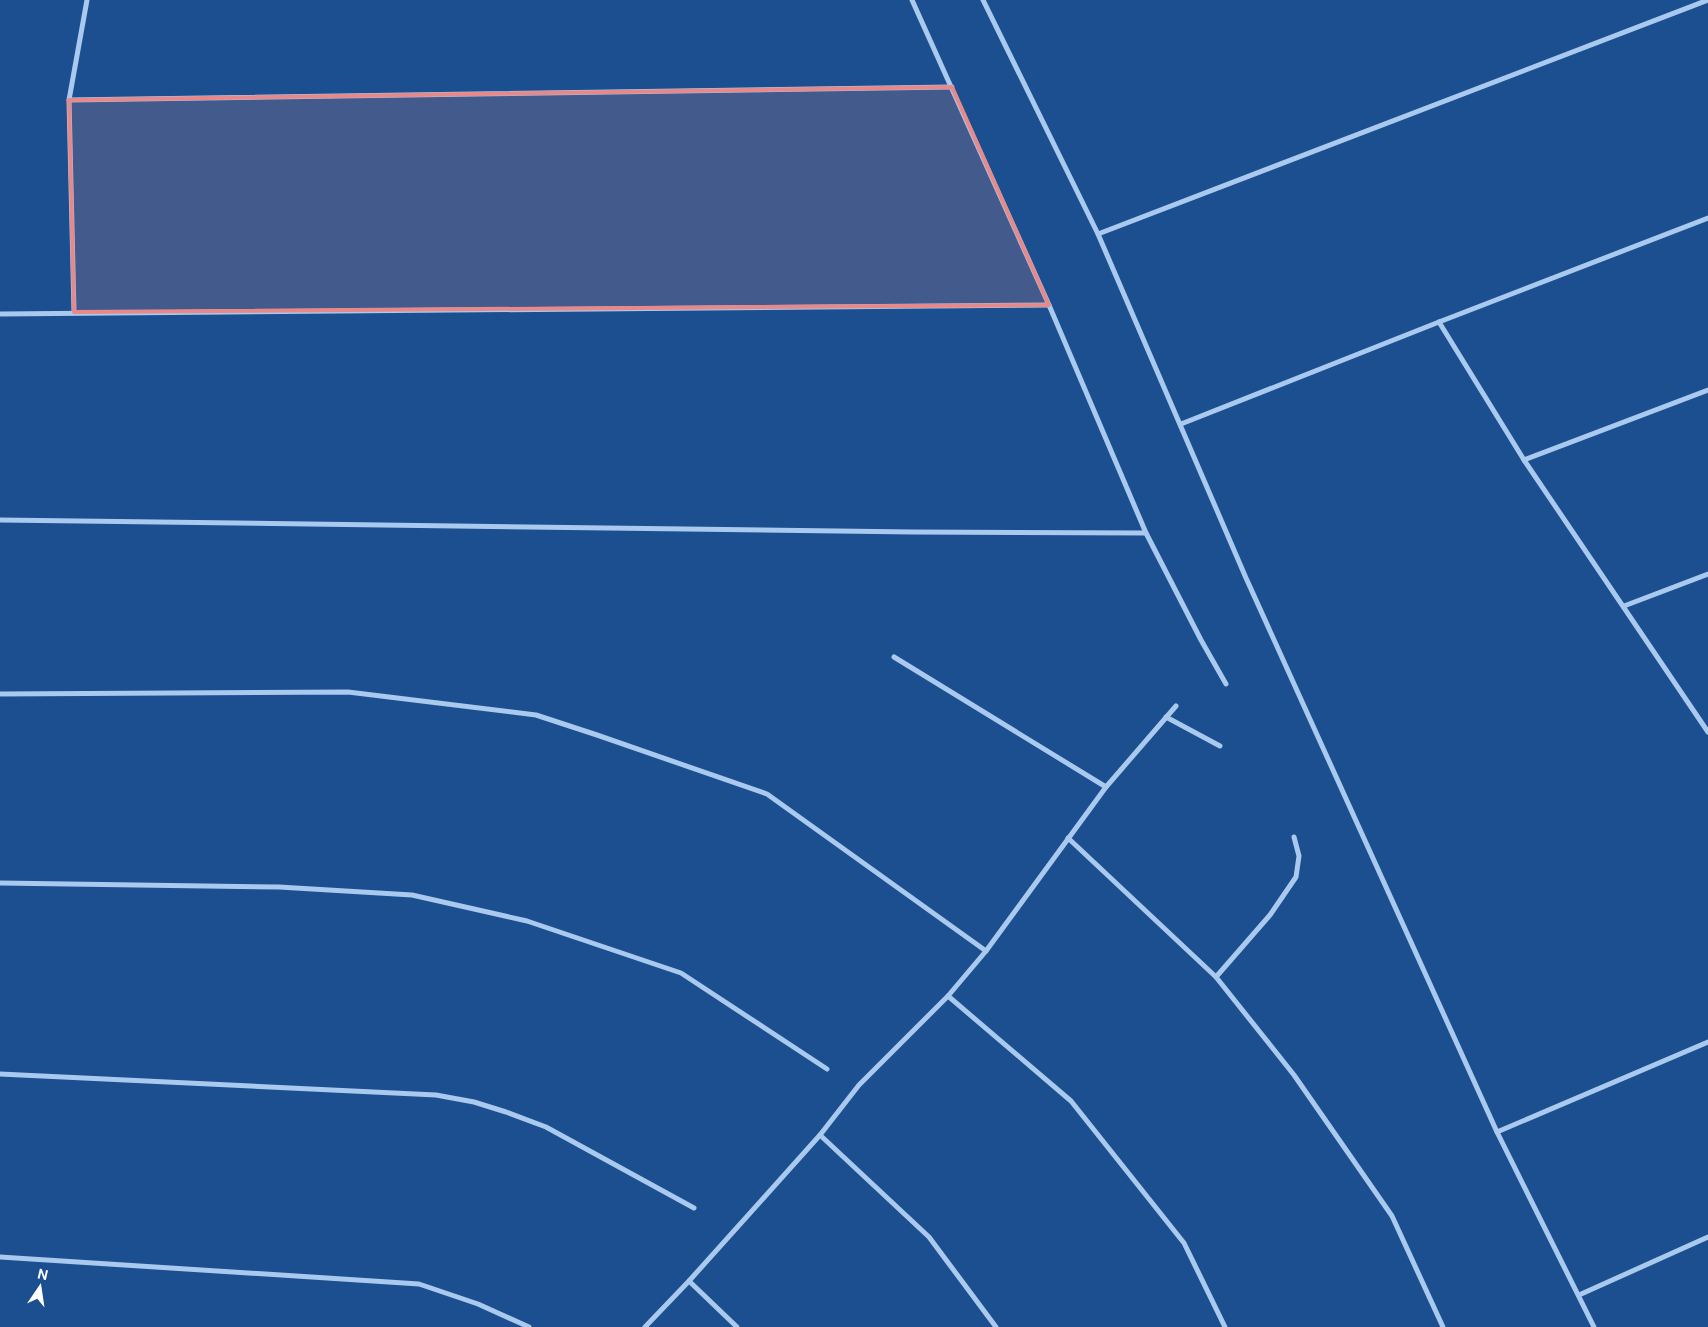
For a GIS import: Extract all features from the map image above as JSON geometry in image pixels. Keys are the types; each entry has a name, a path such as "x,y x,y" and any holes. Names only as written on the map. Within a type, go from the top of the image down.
{"street":[{"path":"74,312 69,100 87,0"},
{"path":"912,0 1049,305 1146,534 1226,684"},
{"path":"983,0 1098,234 1246,578 1496,1132 1594,1327"},
{"path":"1098,234 1708,0"},
{"path":"69,100 952,87"},
{"path":"1181,424 1708,218"},
{"path":"0,314 1049,305"},
{"path":"1439,322 1524,460 1708,732"},
{"path":"1524,460 1708,390"},
{"path":"0,520 1146,534"},
{"path":"1624,606 1708,574"},
{"path":"894,657 1106,787"},
{"path":"0,694 348,692 536,716 597,735 767,794 986,951"},
{"path":"645,1327 689,1281 820,1135 859,1085 948,996 986,951 1106,787 1176,706"},
{"path":"1166,717 1220,746"},
{"path":"1216,977 1270,915 1296,877 1299,856 1294,837"},
{"path":"1068,838 1216,977 1294,1075 1392,1216 1443,1327"},
{"path":"0,883 279,887 412,895 498,914 527,921 681,973 827,1069"},
{"path":"948,996 1071,1101 1184,1243 1225,1327"},
{"path":"1496,1132 1708,1042"},
{"path":"0,1074 436,1095 455,1098 506,1112 546,1127 694,1208"},
{"path":"820,1135 930,1237 996,1327"},
{"path":"1579,1295 1708,1237"},
{"path":"0,1257 418,1284 478,1304 529,1327"},
{"path":"689,1281 737,1327"}],"highlighted area":[{"path":"952,87 1049,305 74,312 69,100"}]}
